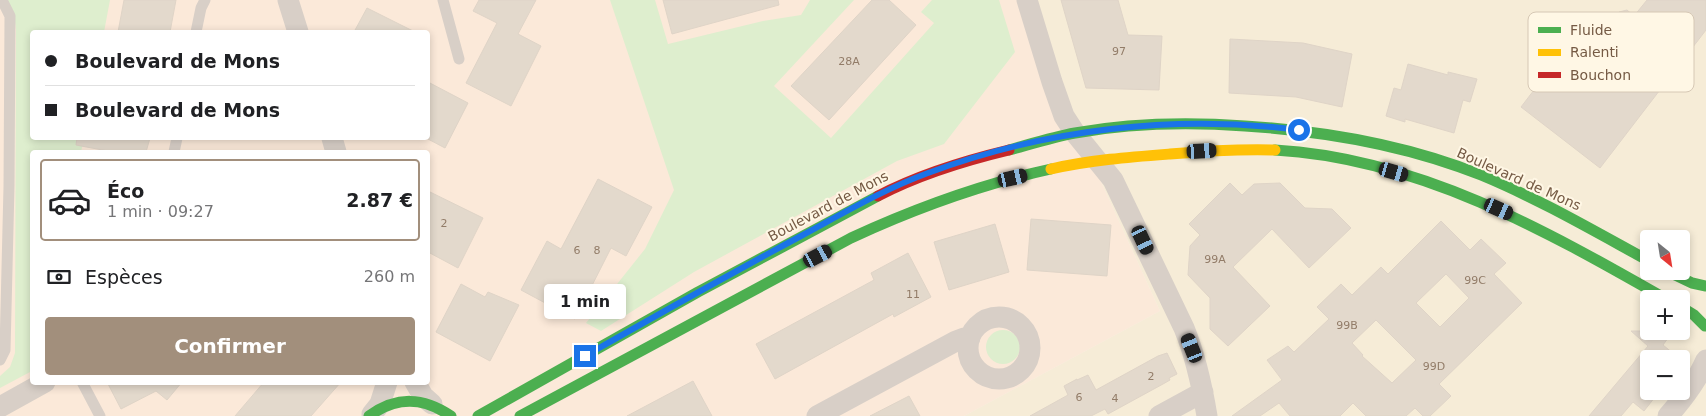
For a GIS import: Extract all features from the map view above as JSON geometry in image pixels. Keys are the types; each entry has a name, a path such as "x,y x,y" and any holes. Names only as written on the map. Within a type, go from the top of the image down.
{"main road":[{"name":"Boulevard de Mons","path":"478,416 707,287 895,186 956,163 1075,133 1146,125 1205,123 1280,128 1338,135 1376,143 1439,160 1497,183 1538,201 1640,256"},
{"path":"520,416 851,238 881,224 961,194 1013,178 1098,160 1192,152 1272,150 1334,158 1368,165 1445,188 1513,215 1650,290"},
{"path":"1684,280 1692,284 1706,286"},
{"path":"1705,306 1705,329"},
{"path":"1690,313 1705,329"},
{"path":"371,415 386,406 401,401 417,401 458,416"}],"street":[{"path":"288,0 297,30"},
{"path":"1027,0 1058,101 1070,126 1113,180 1184,328 1192,348 1207,416"},
{"path":"816,416 956,341 970,338"},
{"path":"1690,389 1706,360"},
{"path":"1690,391 1706,377"},
{"path":"0,406 40,385"},
{"path":"371,415 380,404 386,385"},
{"path":"417,385 423,396 443,411"},
{"path":"1158,416 1203,392"},
{"path":"1668,416 1682,400"}],"lane":[{"path":"0,360 5,350 5,59 10,16 2,0"},
{"path":"196,30 201,8 205,0"},
{"path":"443,0 459,60"},
{"path":"84,385 100,416"}],"shaded area":[{"path":"0,0 1037,0 1070,114 1160,311 964,416 0,416"},
{"path":"1037,0 1706,0 1706,416 964,416 1160,311 1070,114"}],"green space":[{"path":"5,0 110,0 104,30 30,30 30,140 84,140 81,150 30,150 30,372 0,388 0,376 10,367 15,353 16,29 14,14"},
{"path":"610,0 655,0 668,44 763,21 801,15 810,0 854,0 774,86 831,138 934,23 921,12 932,0 999,0 1015,52 944,144 897,161 694,272 601,331 586,323 645,249 674,190"},
{"path":"1003,330 1010,331 1015,335 1019,340 1019,354 1015,359 1010,363 1003,364 996,363 991,359 987,354 986,347 987,340 991,335 996,331"}],"building":[{"path":"124,0 176,0 170,30 118,30"},
{"path":"479,0 536,0 518,34 541,46 511,106 466,83 497,23 473,11"},
{"path":"663,0 778,0 779,5 672,34"},
{"path":"872,0 889,0 916,25 829,120 791,86"},
{"path":"1061,0 1118,0 1128,35 1162,36 1159,90 1086,88"},
{"path":"1647,0 1706,0 1706,30 1694,46 1694,12 1637,12"},
{"path":"367,8 411,30 355,30"},
{"path":"1230,39 1303,43 1352,54 1342,107 1296,97 1229,93"},
{"path":"1408,64 1448,75 1448,72 1477,79 1470,102 1463,100 1454,133 1405,119 1405,122 1386,116 1394,88 1401,90"},
{"path":"430,83 468,103 445,148 430,140"},
{"path":"1532,92 1658,92 1600,168 1521,107"},
{"path":"77,140 149,140 147,150 102,150 76,145"},
{"path":"598,179 652,207 626,256 611,248 575,319 521,290 547,241 561,249"},
{"path":"1230,183 1242,195 1254,184 1280,183 1305,208 1332,209 1351,228 1309,268 1272,229 1233,267 1270,306 1228,346 1210,329 1210,298 1188,275 1190,246 1200,235 1189,224"},
{"path":"430,192 483,218 458,268 430,253"},
{"path":"1031,219 1111,225 1107,276 1027,270"},
{"path":"1441,221 1470,250 1481,239 1506,263 1494,274 1522,303 1439,384 1451,396 1430,416 1423,416 1415,408 1406,416 1366,416 1353,403 1340,416 1290,416 1279,403 1260,416 1232,416 1282,380 1267,360 1288,346 1294,352 1329,319 1317,307 1341,284 1352,295 1381,267 1388,274","holes":["1446,274 1469,298 1440,327 1416,303","1376,320 1416,360 1392,383 1362,356 1352,343"]},
{"path":"995,224 1009,272 949,290 934,242"},
{"path":"908,253 931,297 894,317 893,314 775,379 756,344 874,280 871,273"},
{"path":"461,284 485,297 488,292 519,305 490,361 436,332"},
{"path":"1631,331 1640,331 1640,339"},
{"path":"1641,340 1667,340 1663,345 1669,350 1645,350 1648,346"},
{"path":"1167,353 1177,374 1169,378 1170,380 1108,414 1105,409 1091,416 1030,416 1068,395 1064,386 1077,379 1088,375 1096,390"},
{"path":"1640,355 1640,400 1653,400 1644,411 1633,402 1621,416 1589,416"},
{"path":"693,381 712,416 627,416"},
{"path":"109,385 180,385 167,400 156,391 121,409"},
{"path":"261,385 338,385 311,416 235,416"},
{"path":"909,396 920,416 870,416"}],"traffic: fast":[{"path":"1009,150 1075,133 1117,127 1160,124 1275,128 1365,141 1453,164 1503,184 1640,256"},
{"path":"1275,150 1328,156 1379,167 1430,182 1527,224 1650,290"},
{"path":"520,416 851,238 950,198 1000,182 1051,169"},
{"path":"478,416 698,292 878,196"},
{"path":"1686,280 1706,286"},
{"path":"1690,313 1705,326"},
{"path":"369,416 379,409 400,402 410,401 430,405 451,416"}],"traffic: slow":[{"path":"1051,169 1141,156 1222,150 1275,150"}],"traffic: jam":[{"path":"878,196 942,169 1009,150"}],"route":[{"path":"585,356 698,292 895,186 956,163 1057,136 1146,125 1238,124 1299,130"}]}
